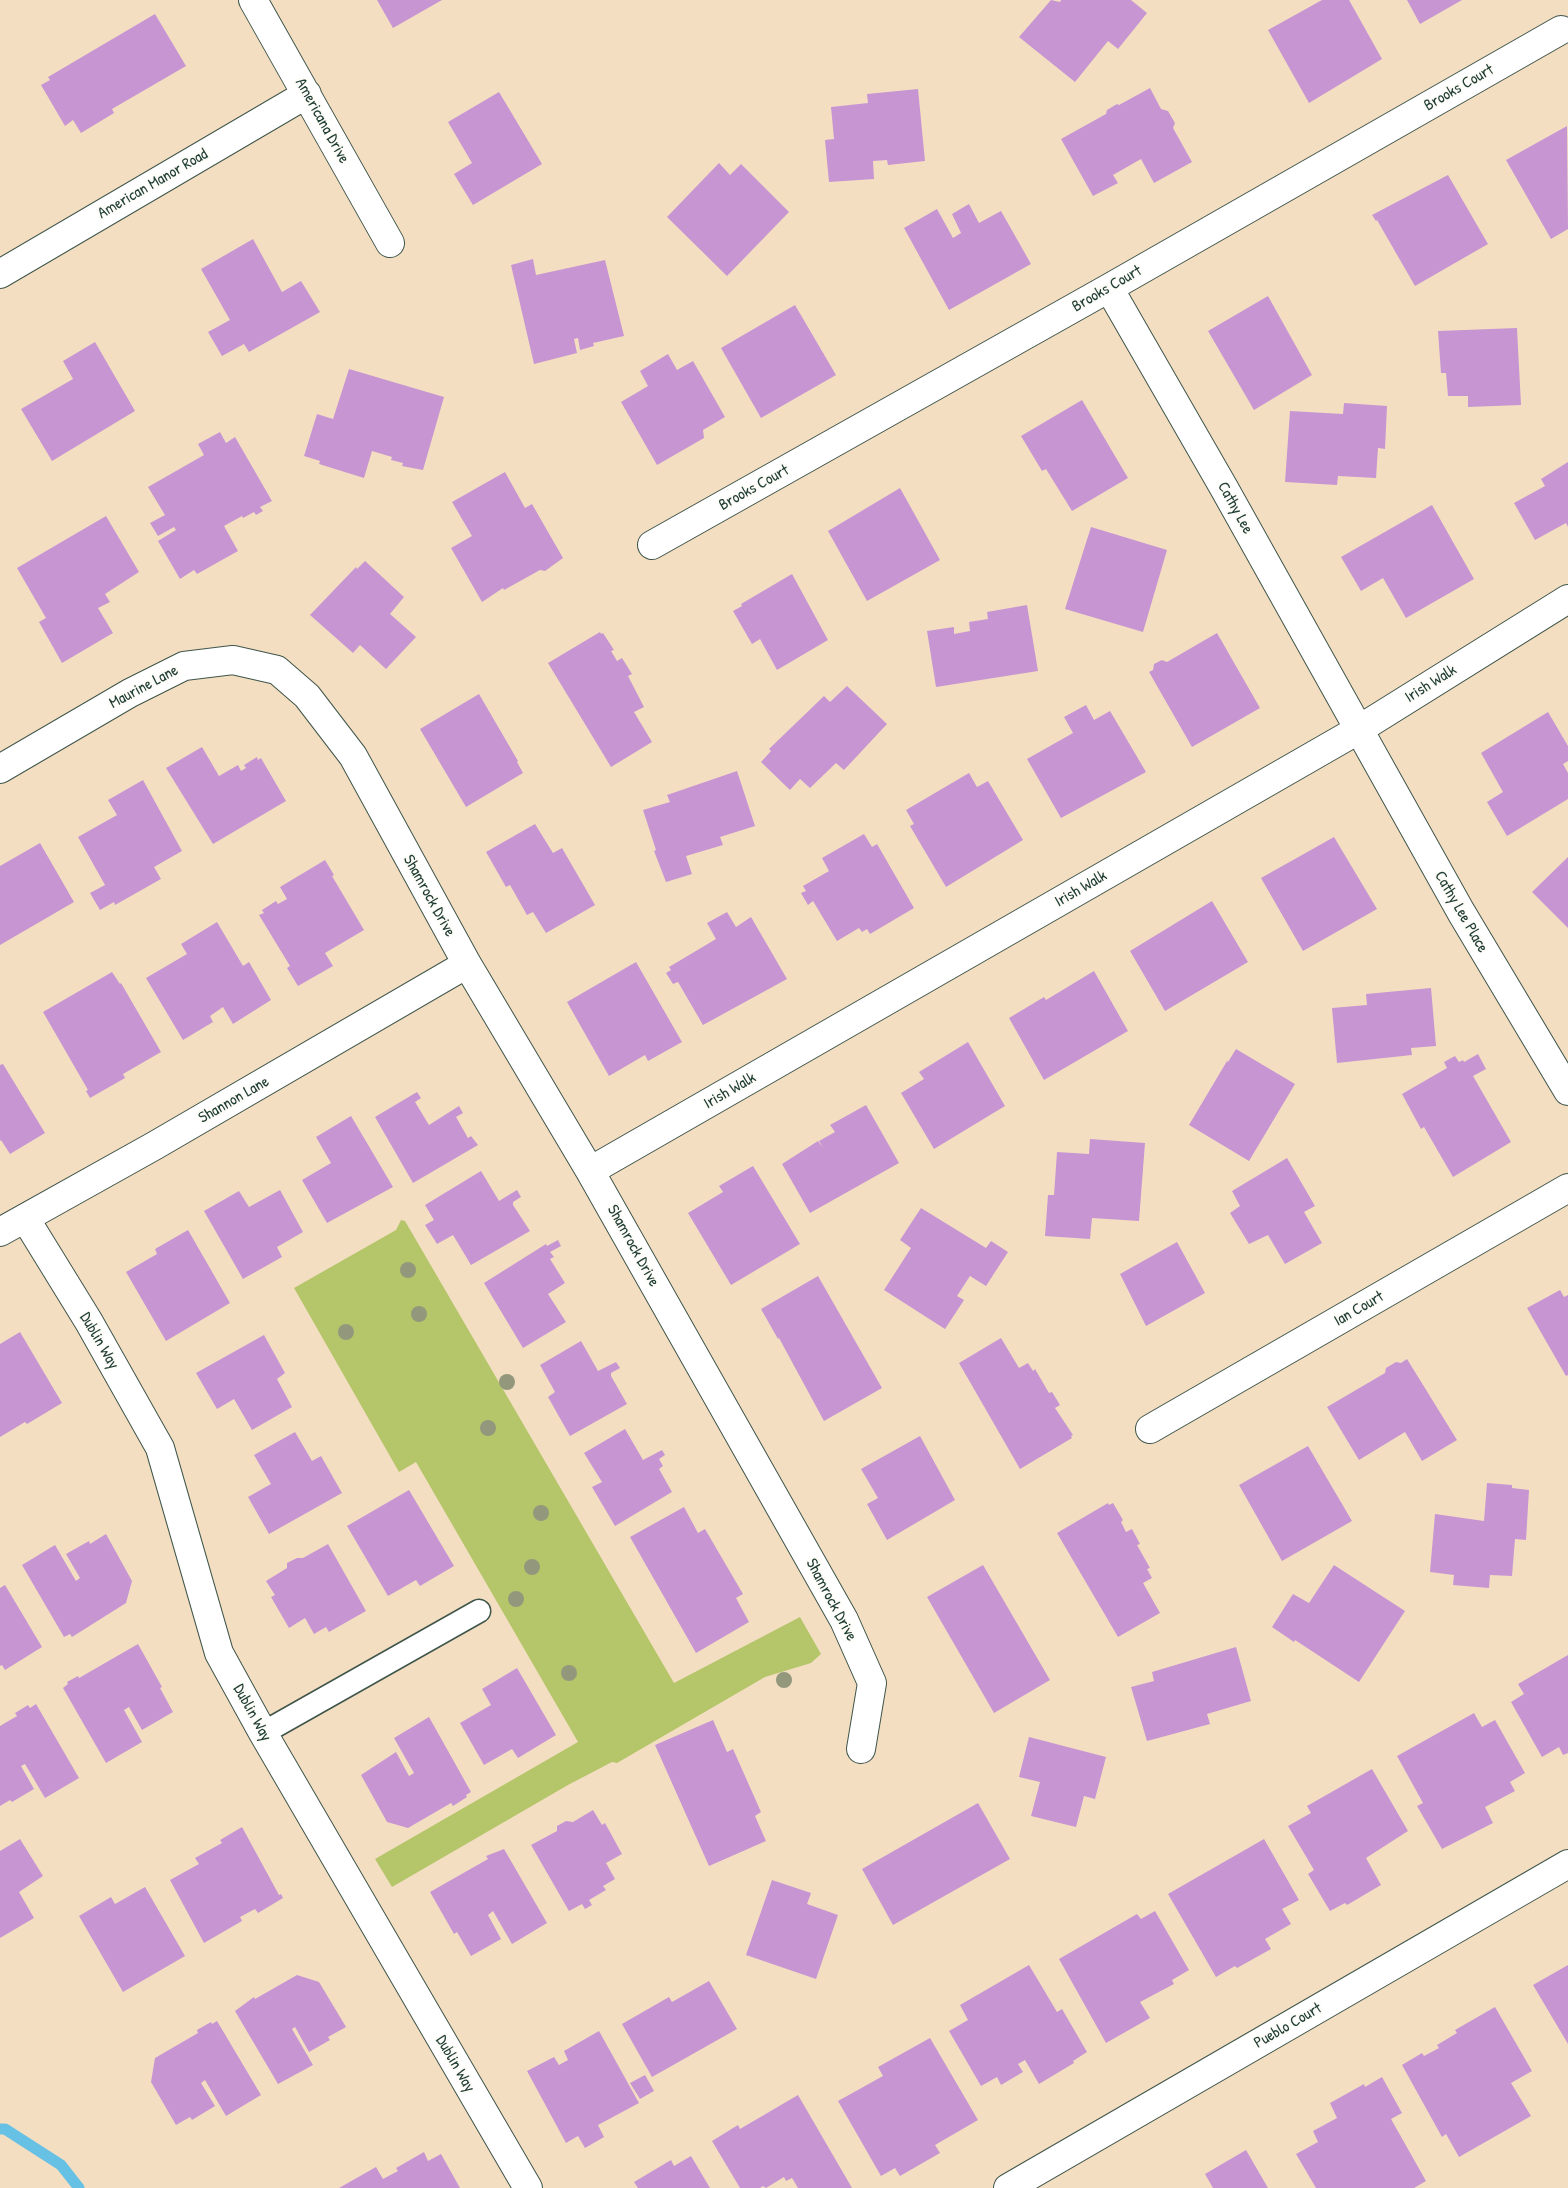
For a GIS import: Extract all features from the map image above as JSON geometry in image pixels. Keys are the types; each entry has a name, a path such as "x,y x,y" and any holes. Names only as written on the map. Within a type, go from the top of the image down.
{"street":[{"name":"Americana Drive","path":"253,0 390,243"},
{"name":"Brooks Court","path":"652,545 1109,288 1561,30"},
{"name":"American Manor Road","path":"0,274 306,94"},
{"name":"Cathy Lee","path":"1109,288 1224,488 1358,730"},
{"name":"Irish Walk","path":"590,1171 1358,730 1568,599"},
{"name":"Maurine Lane","path":"0,769 130,693 184,666 233,660 277,670 308,696 353,756"},
{"name":"Cathy Lee Place","path":"1358,730 1461,912 1568,1092"},
{"name":"Shamrock Drive","path":"353,756 467,964 590,1171 844,1620 872,1683 861,1749"},
{"name":"Shannon Lane","path":"0,1232 154,1146 467,964"},
{"name":"Ian Court","path":"1150,1429 1568,1188"},
{"name":"Dublin Way","path":"25,1218 89,1322 160,1448 219,1653 262,1733 528,2188"},
{"name":"Pueblo Court","path":"1008,2188 1568,1864"}],"lane":[{"path":"262,1733 479,1611"}],"green space":[{"path":"401,1220 405,1221 674,1683 800,1617 821,1654 811,1663 765,1677 617,1763 612,1762 568,1785 392,1887 375,1859 578,1742 416,1462 399,1472 294,1288 396,1230"}],"building":[{"path":"377,0 442,0 393,28"},
{"path":"1051,0 1060,2 1061,0 1131,0 1147,13 1118,49 1108,41 1075,82 1019,37"},
{"path":"1322,0 1349,0 1382,59 1309,103 1268,30"},
{"path":"1407,0 1462,0 1420,24"},
{"path":"155,14 186,66 112,109 114,113 81,133 73,120 65,126 41,85 50,80 48,77"},
{"path":"1150,88 1161,109 1168,111 1175,123 1173,128 1192,162 1154,183 1141,159 1113,175 1118,183 1093,196 1061,139 1106,114 1107,110 1117,104 1119,105"},
{"path":"918,89 925,161 888,165 887,160 873,161 874,179 829,182 825,140 834,139 831,107 868,103 867,94"},
{"path":"499,92 542,164 473,205 454,174 472,163 448,122"},
{"path":"1567,126 1568,229 1551,239 1506,160"},
{"path":"719,163 730,175 741,164 789,212 727,276 667,217"},
{"path":"1448,175 1488,244 1415,286 1377,220 1372,215"},
{"path":"969,204 979,223 1001,211 1031,264 949,310 904,228 937,209 953,238 961,233 952,214"},
{"path":"253,239 282,292 301,281 320,312 249,352 244,344 222,356 208,332 230,320 201,269"},
{"path":"533,259 536,275 605,260 624,336 593,343 594,346 580,350 578,338 574,339 577,353 534,364 511,265"},
{"path":"1268,296 1312,375 1254,410 1208,331"},
{"path":"795,305 836,375 761,418 721,348"},
{"path":"1517,328 1521,405 1468,407 1468,396 1448,396 1446,373 1441,373 1438,331"},
{"path":"95,342 135,411 52,461 21,409 73,379 63,361"},
{"path":"668,354 677,370 693,361 725,417 703,430 704,438 657,465 621,402 648,386 640,371"},
{"path":"349,369 444,397 423,470 402,466 403,463 391,460 392,457 372,451 364,478 319,464 320,461 304,456 317,414 333,419"},
{"path":"1082,400 1128,478 1072,511 1046,469 1042,471 1021,436"},
{"path":"1344,403 1387,406 1385,449 1378,448 1376,478 1338,476 1337,485 1285,482 1290,411 1343,414"},
{"path":"220,432 226,443 235,437 272,501 260,507 263,511 256,515 254,512 243,518 242,516 224,526 238,551 197,574 194,570 180,579 158,541 176,530 174,527 158,536 150,523 165,515 148,487 204,455 198,444"},
{"path":"1568,462 1568,527 1566,523 1535,540 1514,503 1545,486 1541,479"},
{"path":"505,472 525,508 532,504 563,558 545,571 540,570 504,590 503,588 482,602 451,548 472,536 452,502"},
{"path":"900,488 940,560 867,601 828,531"},
{"path":"1432,505 1474,579 1406,618 1383,578 1361,591 1341,557"},
{"path":"106,516 139,572 105,594 110,602 98,608 113,633 62,663 39,622 46,618 17,568"},
{"path":"1091,527 1167,550 1143,632 1065,609"},
{"path":"365,561 404,597 390,614 416,637 386,669 360,645 353,653 310,615 356,567 357,569"},
{"path":"792,574 828,640 777,670 760,639 752,644 733,611 742,606 741,604"},
{"path":"1027,605 1038,671 936,687 927,631 954,627 954,634 970,631 969,622 988,619 987,612"},
{"path":"600,632 601,634 603,633 614,650 611,651 617,661 622,658 632,674 628,676 644,707 634,712 652,742 611,767 548,663"},
{"path":"1217,633 1260,708 1192,747 1149,672 1153,670 1154,664 1162,660 1167,662"},
{"path":"847,686 887,724 844,770 836,763 810,788 800,779 790,790 761,762 771,751 769,749 824,696 830,702"},
{"path":"479,694 523,773 466,807 420,729"},
{"path":"1086,705 1094,720 1110,711 1146,772 1061,818 1027,759 1073,733 1064,717"},
{"path":"1548,712 1568,746 1568,761 1563,764 1568,773 1568,799 1507,836 1487,802 1503,792 1481,753"},
{"path":"202,747 219,776 238,765 241,771 246,768 244,765 257,757 258,760 261,758 286,801 213,844 166,768"},
{"path":"737,771 755,826 720,837 723,845 686,856 692,874 666,882 654,851 656,850 643,810 670,802 667,795"},
{"path":"969,773 977,787 988,781 1023,840 946,887 910,826 914,824 906,810"},
{"path":"143,780 182,851 154,867 161,879 115,905 114,902 100,910 90,893 105,885 78,837 117,815 108,800"},
{"path":"535,824 553,853 562,848 595,905 546,933 533,912 527,915 510,885 506,887 486,852"},
{"path":"864,834 872,847 877,844 914,908 870,934 867,929 862,932 859,928 837,941 813,901 808,905 801,893 806,891 803,886 829,871 822,858"},
{"path":"1334,837 1377,909 1303,951 1261,878"},
{"path":"40,843 74,902 0,945 0,866"},
{"path":"1568,857 1568,928 1532,892"},
{"path":"325,860 334,875 332,876 364,930 325,953 333,966 298,986 287,968 290,966 259,915 264,913 262,910 276,901 278,904 287,899 280,887"},
{"path":"1212,901 1248,962 1165,1011 1130,951"},
{"path":"727,912 736,927 751,917 787,979 703,1025 678,982 673,984 666,973 671,970 669,967 716,939 707,923"},
{"path":"217,922 243,966 249,962 271,1000 233,1024 223,1007 210,1016 213,1022 183,1040 146,978 187,954 181,944"},
{"path":"636,962 682,1042 648,1061 645,1055 609,1076 567,1002"},
{"path":"1094,971 1128,1031 1044,1080 1009,1018 1044,997 1046,1000"},
{"path":"112,972 121,983 161,1052 123,1074 125,1078 90,1098 86,1091 88,1090 43,1012"},
{"path":"1431,988 1436,1046 1411,1048 1412,1055 1337,1063 1332,1008 1367,1005 1366,994"},
{"path":"968,1042 1005,1106 934,1149 901,1093 924,1079 919,1072"},
{"path":"1236,1049 1295,1084 1249,1161 1189,1125"},
{"path":"1478,1054 1486,1069 1473,1076 1511,1142 1453,1177 1424,1127 1421,1129 1402,1094 1447,1068 1444,1062 1455,1056 1459,1062 1463,1060 1464,1062"},
{"path":"3,1064 45,1133 10,1154 0,1141 0,1065"},
{"path":"417,1092 421,1098 415,1102 429,1125 459,1106 463,1113 456,1117 468,1138 471,1136 478,1145 413,1183 375,1117"},
{"path":"866,1105 899,1163 810,1213 782,1164 818,1141 823,1148 819,1141 835,1132 830,1125"},
{"path":"351,1116 393,1187 327,1223 302,1180 331,1163 316,1137"},
{"path":"1090,1139 1145,1143 1139,1221 1092,1218 1090,1239 1045,1236 1048,1195 1054,1195 1057,1152 1089,1154"},
{"path":"1287,1158 1315,1206 1304,1212 1322,1243 1285,1264 1268,1235 1249,1244 1230,1213 1240,1206 1232,1191"},
{"path":"753,1166 800,1244 731,1285 688,1213 723,1192 719,1186"},
{"path":"481,1171 499,1201 517,1190 521,1197 513,1202 513,1205 530,1231 471,1265 453,1235 437,1244 425,1225 434,1220 425,1205"},
{"path":"280,1190 303,1232 277,1247 282,1257 243,1279 204,1211 239,1191 249,1207"},
{"path":"921,1208 986,1248 991,1241 1008,1252 986,1286 970,1276 957,1296 964,1300 945,1329 884,1290 911,1248 900,1240"},
{"path":"188,1230 230,1303 166,1341 126,1272 157,1254 155,1249"},
{"path":"558,1240 561,1246 550,1252 554,1257 550,1259 565,1283 548,1294 566,1322 523,1348 484,1283 546,1244 547,1246"},
{"path":"1177,1242 1205,1293 1146,1326 1120,1274"},
{"path":"818,1276 882,1388 824,1421 761,1309"},
{"path":"1560,1290 1564,1297 1568,1295 1568,1375 1566,1376 1527,1308"},
{"path":"20,1332 62,1403 27,1424 25,1422 0,1437 0,1344"},
{"path":"264,1335 285,1373 277,1379 292,1407 252,1430 234,1399 217,1409 196,1373"},
{"path":"1001,1338 1019,1368 1028,1363 1033,1371 1035,1369 1049,1393 1052,1392 1060,1405 1055,1408 1073,1435 1071,1436 1072,1438 1020,1469 959,1363"},
{"path":"581,1341 598,1371 616,1362 620,1368 611,1373 611,1376 627,1404 570,1436 548,1397 555,1392 540,1365"},
{"path":"1407,1359 1457,1440 1422,1461 1405,1432 1359,1460 1327,1407 1385,1373 1386,1368 1396,1362 1401,1363"},
{"path":"625,1429 643,1460 662,1450 665,1455 659,1459 663,1466 659,1469 672,1492 615,1526 592,1487 602,1482 584,1453"},
{"path":"295,1432 312,1461 321,1456 342,1493 269,1534 248,1497 271,1484 254,1455"},
{"path":"920,1436 955,1500 887,1540 867,1504 878,1498 861,1469"},
{"path":"1308,1446 1352,1521 1282,1561 1239,1485"},
{"path":"1487,1483 1512,1485 1512,1488 1529,1490 1526,1540 1515,1539 1512,1576 1490,1575 1489,1588 1453,1585 1454,1575 1430,1572 1435,1514 1484,1521"},
{"path":"409,1490 454,1566 420,1586 416,1580 388,1596 347,1526"},
{"path":"1108,1503 1109,1505 1113,1503 1123,1520 1121,1522 1126,1532 1132,1529 1140,1544 1137,1545 1150,1568 1147,1569 1152,1578 1143,1583 1160,1613 1118,1637 1057,1533"},
{"path":"684,1507 698,1533 705,1529 743,1594 736,1598 749,1622 696,1653 630,1537"},
{"path":"106,1534 132,1581 126,1603 72,1637 70,1634 64,1637 22,1565 55,1545 76,1581 80,1578 66,1554 89,1541 90,1544"},
{"path":"328,1544 366,1611 329,1632 326,1627 314,1634 305,1618 289,1628 271,1597 275,1595 266,1581 287,1568 287,1563 297,1558 303,1558"},
{"path":"983,1565 1050,1680 994,1713 927,1597"},
{"path":"1334,1565 1405,1611 1359,1682 1272,1627 1293,1594 1309,1603"},
{"path":"5,1585 42,1647 5,1670 2,1665 0,1666 0,1588"},
{"path":"138,1644 162,1687 160,1688 173,1712 142,1730 129,1707 124,1710 142,1742 106,1763 63,1688 68,1684 67,1682 78,1676 79,1678"},
{"path":"1236,1647 1251,1701 1207,1714 1210,1724 1147,1741 1131,1687 1154,1681 1152,1672"},
{"path":"1568,1655 1568,1753 1563,1755 1559,1747 1542,1757 1511,1702 1524,1694 1518,1684"},
{"path":"517,1668 556,1735 518,1758 512,1749 484,1765 460,1723 491,1705 482,1689"},
{"path":"36,1704 79,1778 45,1798 25,1764 21,1766 34,1789 12,1802 10,1800 0,1806 0,1726 17,1716 15,1713 28,1705 30,1708"},
{"path":"1474,1713 1482,1727 1495,1720 1525,1773 1510,1782 1515,1791 1485,1807 1493,1823 1442,1849 1417,1806 1423,1803 1397,1756"},
{"path":"429,1717 471,1792 453,1806 451,1803 408,1828 387,1822 361,1775 396,1752 409,1776 414,1773 394,1738"},
{"path":"713,1720 727,1752 733,1749 761,1812 755,1816 766,1841 709,1866 655,1745"},
{"path":"1029,1737 1106,1757 1095,1799 1084,1796 1076,1827 1031,1816 1040,1782 1019,1777"},
{"path":"1372,1769 1408,1831 1366,1858 1381,1885 1347,1905 1345,1903 1330,1911 1308,1874 1314,1870 1288,1826 1311,1813 1307,1806"},
{"path":"978,1803 1010,1859 893,1925 862,1869"},
{"path":"593,1810 602,1825 605,1823 622,1854 606,1863 615,1879 603,1886 606,1890 589,1900 592,1905 585,1909 582,1904 569,1911 531,1845 557,1831 557,1826 566,1821 573,1822"},
{"path":"242,1827 279,1895 281,1894 283,1898 258,1913 255,1909 240,1917 242,1921 204,1943 170,1880 199,1864 195,1858 222,1843 220,1840"},
{"path":"20,1839 43,1876 19,1892 34,1918 0,1938 0,1851"},
{"path":"1264,1839 1299,1900 1282,1909 1291,1924 1265,1939 1271,1949 1237,1968 1235,1966 1216,1977 1168,1894"},
{"path":"504,1849 547,1923 512,1944 493,1911 488,1915 501,1939 471,1956 457,1932 454,1934 430,1892 488,1859 486,1856"},
{"path":"772,1880 811,1893 807,1904 838,1915 816,1979 746,1955"},
{"path":"145,1887 185,1956 123,1992 79,1916 111,1897 115,1904"},
{"path":"1155,1911 1189,1970 1172,1980 1174,1984 1140,2002 1150,2018 1106,2043 1059,1959 1137,1914 1141,1919"},
{"path":"1029,1965 1057,2012 1062,2009 1087,2052 1073,2061 1074,2063 1039,2084 1025,2060 1018,2064 1023,2072 1001,2085 997,2077 981,2086 949,2031 968,2020 960,2005"},
{"path":"1568,1965 1568,2044 1533,1985"},
{"path":"297,1975 319,1982 346,2027 328,2037 330,2040 309,2052 295,2027 292,2029 313,2065 278,2084 235,2011 254,1997 255,1999"},
{"path":"709,1981 737,2029 652,2077 622,2024 669,1997 672,2002"},
{"path":"1495,2007 1532,2071 1511,2083 1531,2116 1459,2157 1446,2134 1442,2137 1402,2065 1422,2053 1424,2056 1439,2048 1437,2045 1457,2033 1455,2030"},
{"path":"217,2021 261,2095 226,2116 205,2080 201,2083 215,2106 192,2120 190,2117 176,2125 151,2082 155,2058 198,2033 197,2030 211,2022 212,2024"},
{"path":"599,2031 639,2103 598,2125 604,2137 585,2148 578,2136 566,2143 527,2071 554,2057 559,2065 568,2060 564,2051"},
{"path":"930,2038 978,2120 935,2145 940,2153 900,2176 895,2168 881,2176 838,2101 883,2076 878,2067"},
{"path":"645,2075 654,2091 640,2099 630,2083"},
{"path":"1382,2077 1402,2113 1391,2119 1426,2181 1414,2188 1316,2188 1296,2154 1318,2142 1313,2131 1337,2118 1330,2103 1364,2084 1365,2087"},
{"path":"798,2095 852,2188 798,2188 792,2178 786,2181 784,2177 766,2188 763,2186 760,2188 740,2188 712,2141 738,2125 740,2129"},
{"path":"1246,2150 1268,2188 1213,2188 1205,2174"},
{"path":"424,2152 428,2161 441,2154 460,2188 339,2188 376,2167 383,2179 398,2171 396,2168"},
{"path":"691,2156 710,2188 638,2188 634,2182 671,2160 674,2166"}],"waterway":[{"path":"0,2129 5,2129 61,2165 79,2188"}]}
